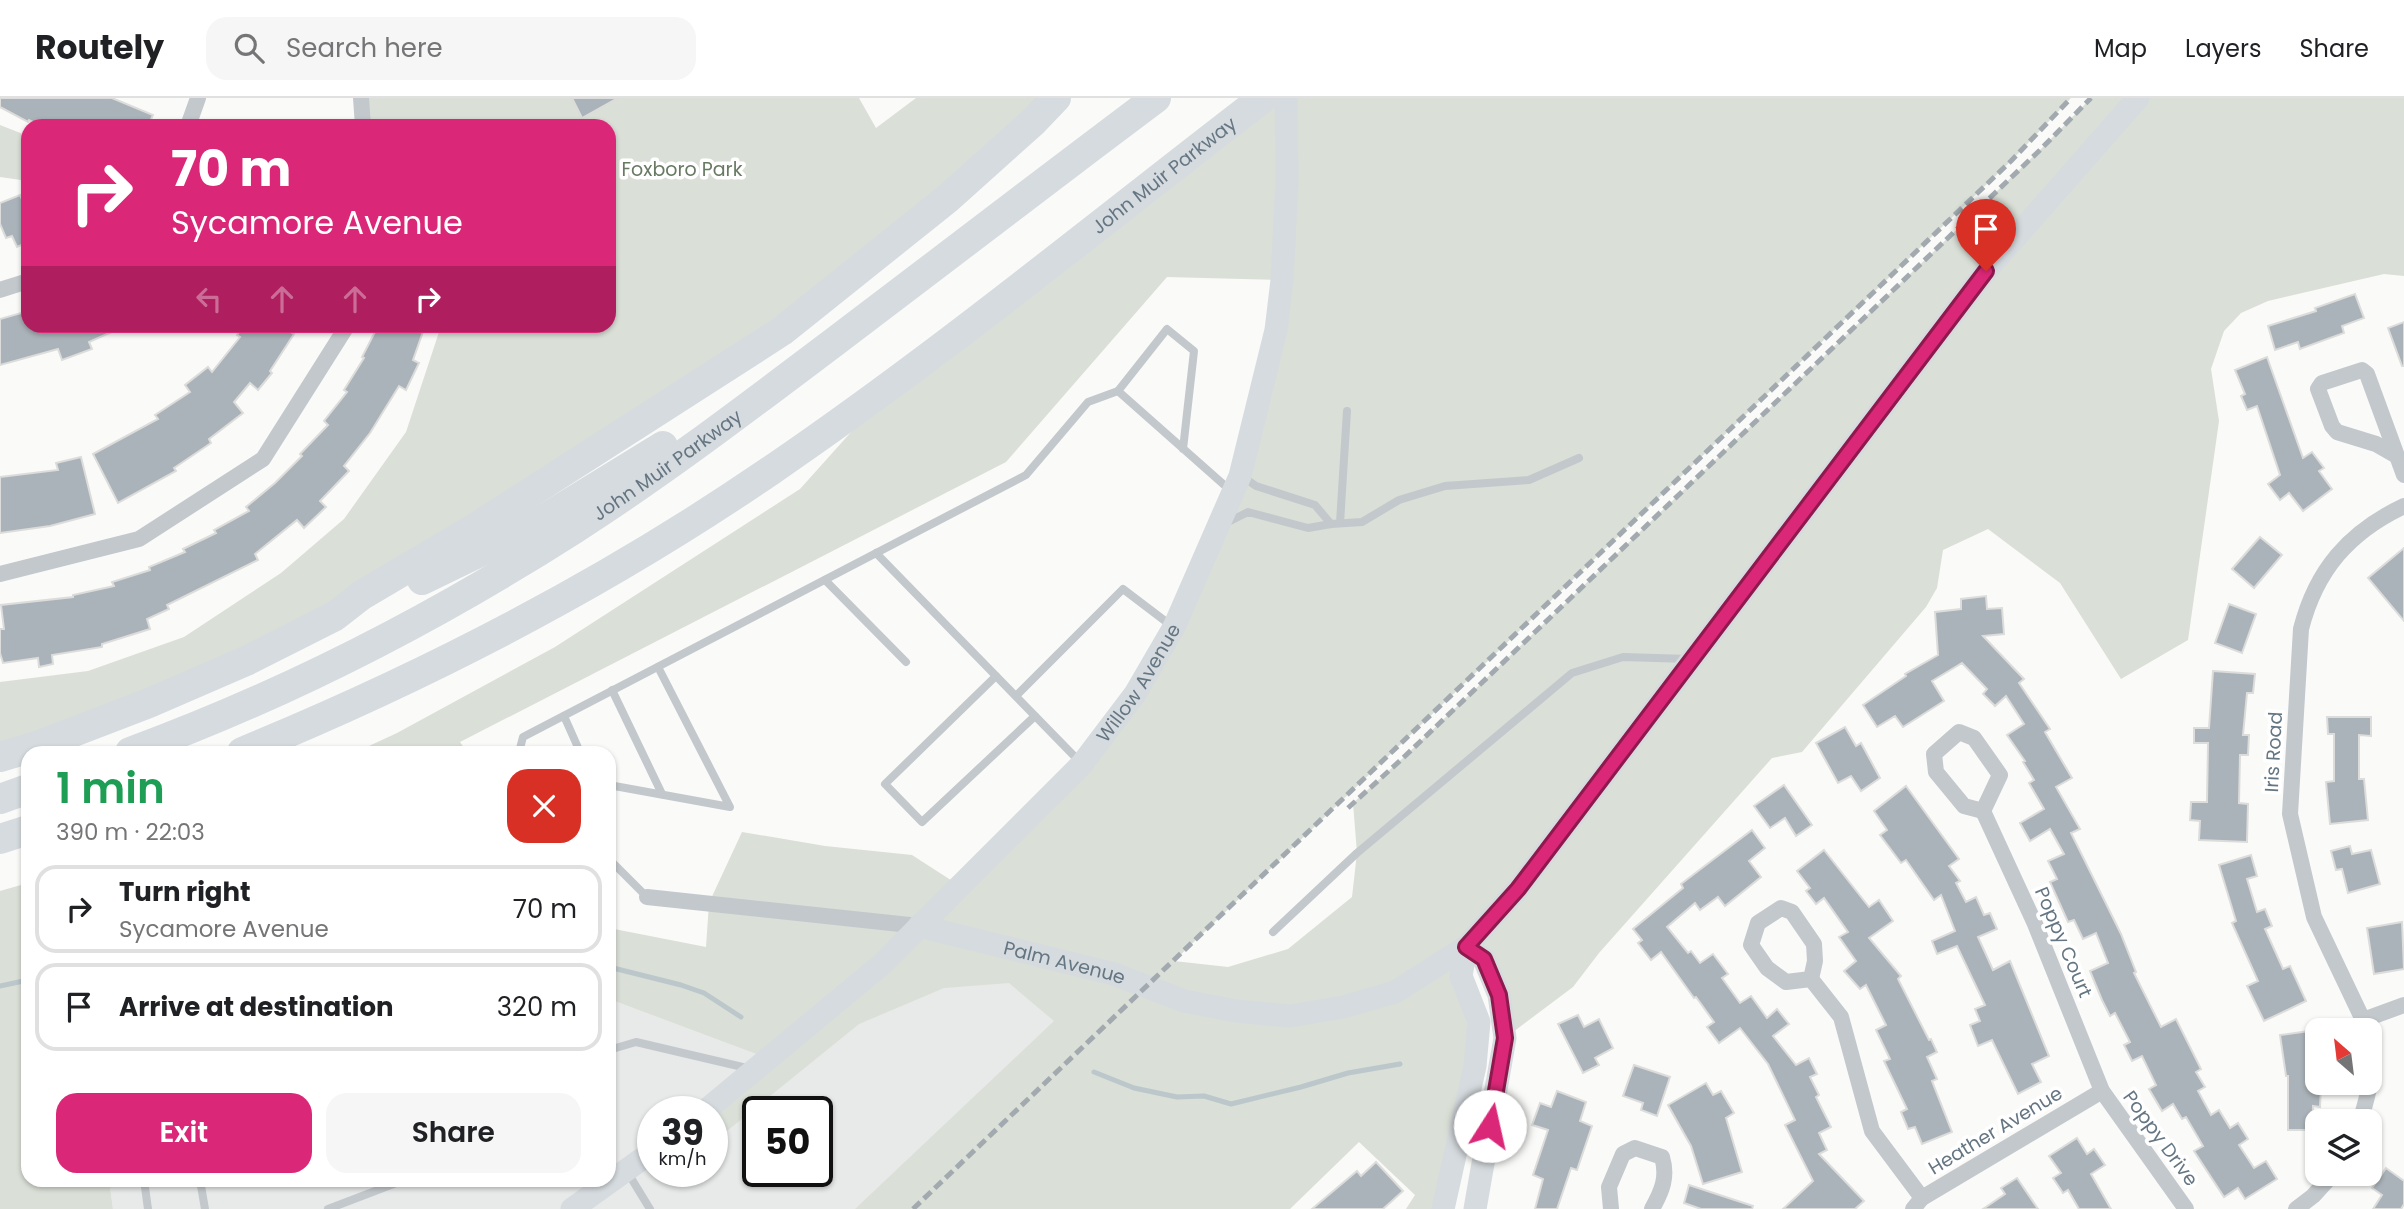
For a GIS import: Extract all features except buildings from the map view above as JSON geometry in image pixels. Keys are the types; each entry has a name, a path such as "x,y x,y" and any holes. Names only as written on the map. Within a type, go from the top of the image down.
{"highway":[{"path":"37,746 149,703 246,661 335,616 362,595 472,530 782,331 947,199 1056,98"},
{"name":"John Muir Parkway","path":"145,746 295,683 505,571 573,530 829,346 1156,98"},
{"name":"John Muir Parkway","path":"256,746 374,695 502,632 703,515 779,465 895,382 1263,98"},
{"path":"335,616 367,607 531,527 829,346"},
{"path":"0,757 21,751"},
{"path":"0,799 21,792"},
{"path":"0,839 21,832"}],"street":[{"path":"190,119 198,98"},
{"path":"361,98 362,119"},
{"name":"Willow Avenue","path":"722,1096 881,965 1082,764 1135,694 1174,627 1237,484 1276,330 1282,280 1287,182 1286,98"},
{"name":"Palm Avenue","path":"647,897 919,926 1114,974 1184,1001 1236,1011 1290,1016 1343,1007 1395,992 1466,947 1518,889 1986,271 2138,98"},
{"path":"0,290 21,283"},
{"path":"0,573 139,539 263,459 343,333"},
{"path":"2397,456 2376,444 2337,432 2332,426 2318,389 2322,383 2361,370 2367,374 2404,475"},
{"name":"Iris Road","path":"2360,1018 2314,917 2290,814 2301,629 2308,602 2320,578 2340,552 2372,524 2404,506"},
{"path":"1959,732 1974,738 2000,775 1983,811 1964,806 1936,772 1934,754 1959,732"},
{"name":"Poppy Court","path":"1983,811 2035,924 2102,1091"},
{"path":"1780,908 1793,912 1814,944 1815,961 1811,979 1786,982 1767,968 1751,945 1758,923 1780,908"},
{"path":"1443,1209 1475,1066 1479,1022 1461,976 1466,947 1484,959 1499,995 1505,1038 1475,1209"},
{"path":"1811,979 1841,1017 1872,1131 1917,1203"},
{"path":"2379,1018 2404,1005"},
{"name":"Heather Avenue","path":"1917,1203 2102,1091"},
{"name":"Poppy Drive","path":"2102,1091 2186,1209"},
{"path":"1611,1209 1609,1187 1623,1154 1634,1149 1662,1157 1666,1171 1662,1191 1652,1209"},
{"path":"616,1177 637,1162"},
{"path":"2296,1209 2322,1186"},
{"path":"572,1209 602,1187"}],"lane":[{"path":"521,746 523,737 1026,475 1088,402 1118,391 1167,329 1194,351 1183,449"},
{"path":"1118,391 1183,449 1237,484 1256,486 1315,505 1335,524"},
{"path":"1335,524 1347,411"},
{"path":"1220,526 1248,512 1308,528 1362,522 1399,500 1445,486 1529,481 1579,458"},
{"path":"876,553 1082,764"},
{"path":"825,580 906,662"},
{"path":"1016,696 1123,589 1174,627"},
{"path":"1273,932 1357,853 1572,673 1623,657 1692,660"},
{"path":"616,786 730,807 658,667"},
{"path":"996,676 885,784 922,822 1035,716"},
{"path":"612,690 662,794"},
{"path":"564,716 577,746"},
{"path":"616,866 647,897"},
{"path":"616,1048 636,1042 754,1069"},
{"path":"626,1170 650,1209"},
{"path":"145,1187 148,1209"},
{"path":"201,1187 205,1209"},
{"path":"328,1209 386,1187"}],"shaded area":[{"path":"881,965 1114,974 913,1209 113,1209 110,1187 616,1187 616,1002 767,1058"}],"green space":[{"name":"Foxboro Park","path":"361,98 859,98 876,128 916,98 1056,98 782,331 362,595 0,757 0,682 88,671 184,637 281,573 344,519 406,432 439,333 616,333 616,119 362,119"},
{"path":"1263,98 2071,98 2011,161 1174,961 1228,967 1288,949 1352,897 1357,853 1353,803 2040,150 2091,98 2404,98 2404,276 2384,274 2268,301 2241,313 2224,331 2211,369 2219,421 2188,640 2121,679 2060,583 1988,529 1943,550 1937,588 1926,607 1802,752 1772,758 1599,953 1573,987 1505,1038 1499,995 1466,947 1479,1022 1443,1209 1406,1209 1415,1195 1359,1142 1290,1209 855,1209 1054,1021 1009,983 944,988 859,1024 770,1096 742,1096 742,1119 728,1130 728,1096 767,1058 616,1002 616,929 706,947 709,903 742,832 825,846 912,855 960,886 1082,765 1220,526 1281,280 1167,277 1006,462 460,742 463,746 369,746 555,647 800,489 896,382"},
{"path":"0,125 21,133 21,180 0,177"},
{"path":"21,885 21,1187 110,1187 113,1209 0,1209 0,891"}],"waterway":[{"path":"616,969 704,993 741,1017"},
{"path":"0,986 21,982"},
{"path":"1094,1072 1134,1088 1177,1097 1204,1096 1231,1104 1348,1073 1400,1064"}],"railway":[{"path":"913,1209 2011,161 2071,98"},
{"path":"1348,808 2040,150 2091,98"}],"route":[{"path":"1490,1126 1505,1038 1499,995 1484,959 1466,947 1518,889 1986,271"}]}
